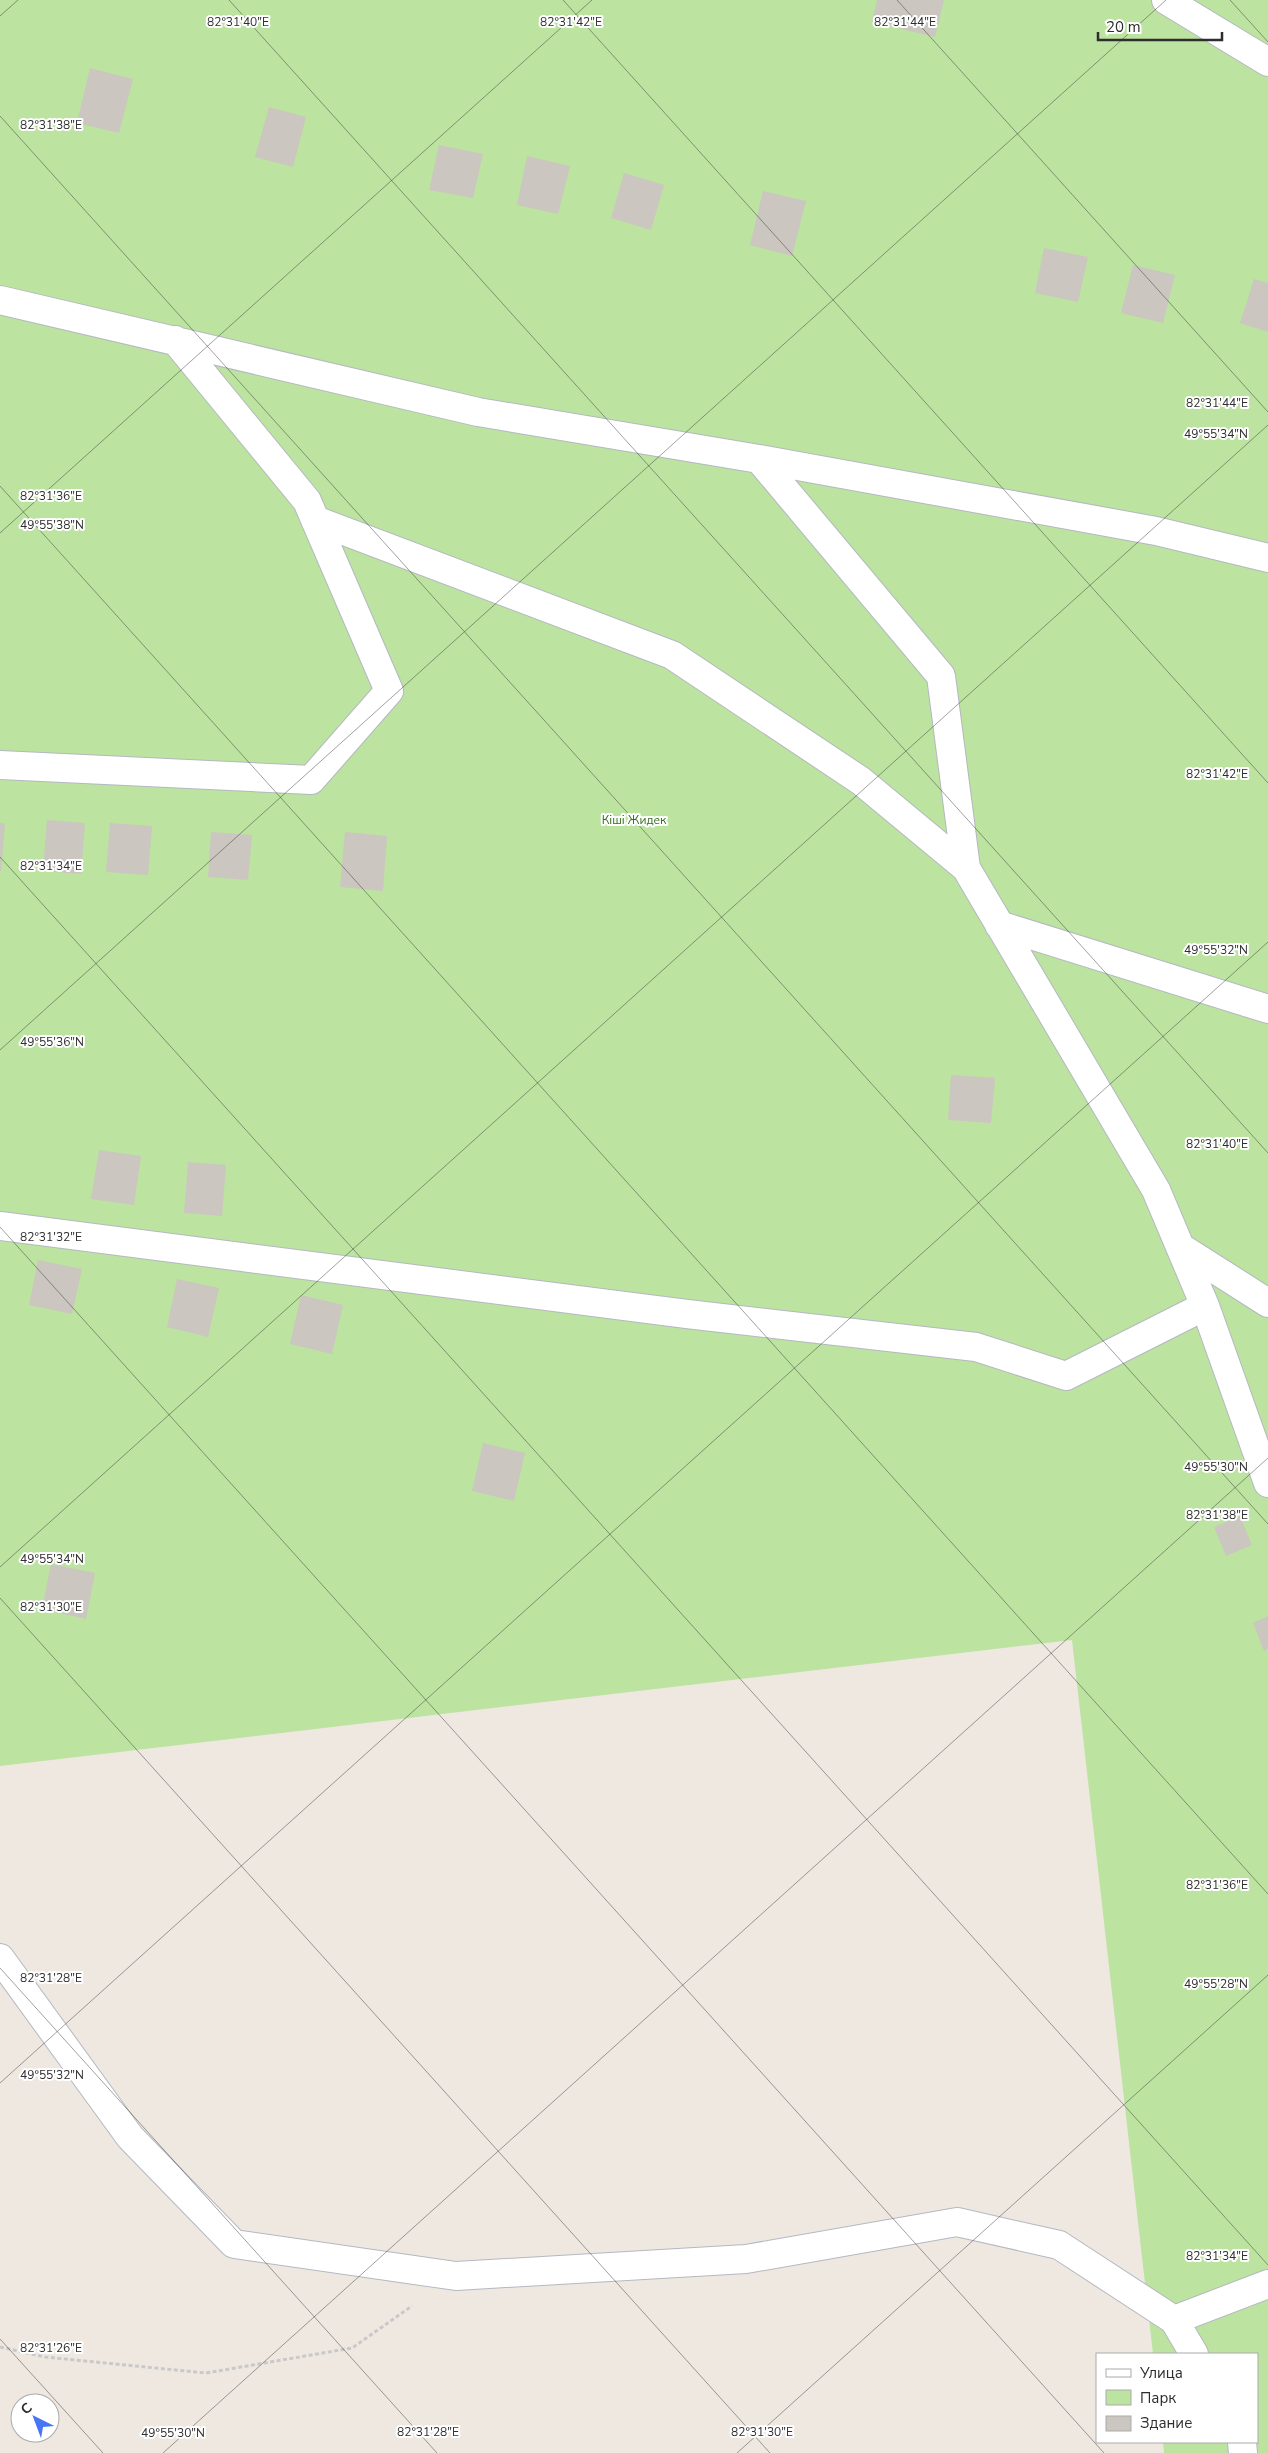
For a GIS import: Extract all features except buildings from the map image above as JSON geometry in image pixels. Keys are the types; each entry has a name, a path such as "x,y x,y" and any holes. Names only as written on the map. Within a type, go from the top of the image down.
{"street":[{"path":"1166,0 1268,62"},
{"path":"0,300 478,412 758,459 1156,531 1268,558"},
{"path":"0,765 311,780 389,691 307,501 175,340"},
{"path":"758,459 941,676 966,868"},
{"path":"315,520 672,655 861,781 966,868 1156,1190 1205,1306 1268,1483"},
{"path":"999,925 1268,1009"},
{"path":"0,1226 687,1314 976,1347 1066,1376 1205,1306"},
{"path":"1180,1247 1268,1304"},
{"path":"0,1958 130,2137 234,2244 456,2276 746,2259 957,2222 1059,2244 1174,2320 1193,2353"},
{"path":"1174,2320 1268,2284"}],"path":[{"path":"0,2347 45,2357 206,2373 352,2348 456,2276"}],"green space":[{"name":"Кіші Жидек","path":"0,0 1268,0 1268,2453 1164,2453 1163,2443 1258,2443 1258,2353 1153,2353 1072,1640 0,1766"}]}
